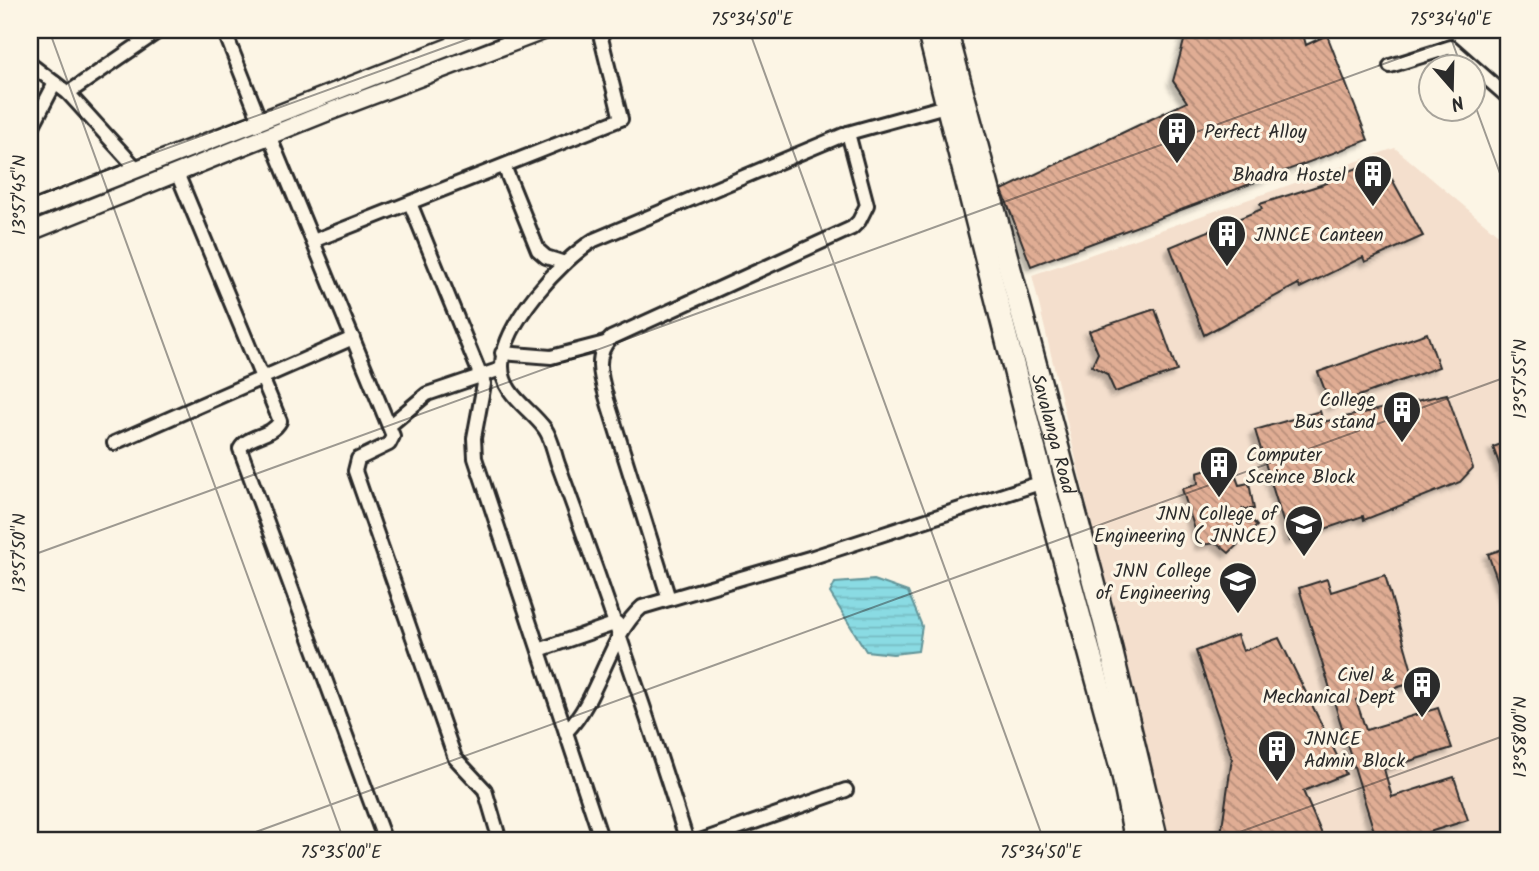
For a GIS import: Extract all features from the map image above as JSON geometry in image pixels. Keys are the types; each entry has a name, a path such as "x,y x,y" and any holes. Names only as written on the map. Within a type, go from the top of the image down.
{"main road":[{"name":"Savalanga Road","path":"928,30 1042,482 1122,771 1136,841"},
{"name":"Savalanga Road","path":"946,30 1106,628 1157,841"}],"street":[{"path":"224,30 260,121"},
{"path":"30,211 260,121 454,37 492,30"},
{"path":"30,232 269,135 546,30"},
{"path":"313,241 621,119 599,30"},
{"path":"68,93 155,31"},
{"path":"1390,66 1451,47 1509,98"},
{"path":"30,64 68,93 137,169"},
{"path":"30,131 55,83"},
{"path":"687,841 622,636 547,432 510,392 501,369 502,353 516,321 565,263 594,240 848,133 948,106"},
{"path":"669,598 608,403 599,361 605,344 611,338 852,228 867,205 848,133"},
{"path":"269,135 389,426 392,441 358,458 355,471 454,758 485,790 500,841"},
{"path":"504,166 538,250 546,257 565,263"},
{"path":"177,173 280,421 273,430 244,442 240,449 384,841"},
{"path":"410,203 481,377 484,391 474,438 475,458 602,841"},
{"path":"114,443 353,338"},
{"path":"502,353 551,357 605,344"},
{"path":"389,426 427,394 501,369"},
{"path":"566,732 582,714 629,621 642,607 813,557 1042,482"},
{"path":"539,650 617,623"},
{"path":"701,841 846,790"}],"shaded area":[{"name":"JNN College of Engineering ( JNNCE)","path":"1395,148 1509,244 1509,841 1167,841 1032,275"}],"water":[{"path":"874,580 908,592 922,626 918,651 893,654 866,651 830,593 835,583"}],"building":[{"name":"Perfect Alloy","path":"1187,30 1302,30 1306,45 1327,35 1368,140 1031,266 1002,190 1187,102 1173,81"},
{"path":"1381,159 1423,236 1365,262 1363,257 1300,288 1298,284 1204,335 1170,247 1262,209 1260,204 1327,183 1326,180"},
{"path":"1155,309 1177,371 1115,392 1107,374 1092,366 1098,353 1089,331"},
{"path":"1427,333 1439,367 1331,406 1318,372"},
{"path":"1447,394 1473,468 1460,482 1364,520 1363,516 1289,541 1255,430 1320,411 1323,422"},
{"path":"1509,441 1509,488 1508,488 1493,447"},
{"name":"Computer Sceince Block","path":"1231,463 1239,485 1249,483 1254,509 1243,509 1257,526 1229,553 1217,543 1200,545 1182,489 1198,484 1197,473"},
{"path":"1509,547 1509,610 1508,610 1488,554"},
{"name":"Civel & Mechanical Dept","path":"1385,575 1415,682 1356,700 1366,730 1438,708 1452,748 1384,769 1392,797 1454,777 1468,820 1410,838 1411,841 1377,841 1299,588 1327,579 1331,592"},
{"path":"1237,635 1243,651 1279,638 1346,774 1303,791 1325,841 1220,841 1232,758 1196,651"}],"place":[{"name":"Perfect Alloy","path":"1177,165"},
{"name":"Bhadra Hostel","path":"1373,208"},
{"name":"JNNCE Canteen","path":"1227,268"},
{"name":"College Bus stand","path":"1402,444"},
{"name":"Computer Sceince Block","path":"1219,499"},
{"name":"JNN College of Engineering ( JNNCE)","path":"1304,558"},
{"name":"JNN College of Engineering","path":"1238,615"},
{"name":"Civel & Mechanical Dept","path":"1422,719"},
{"name":"JNNCE Admin Block","path":"1277,783"}]}
